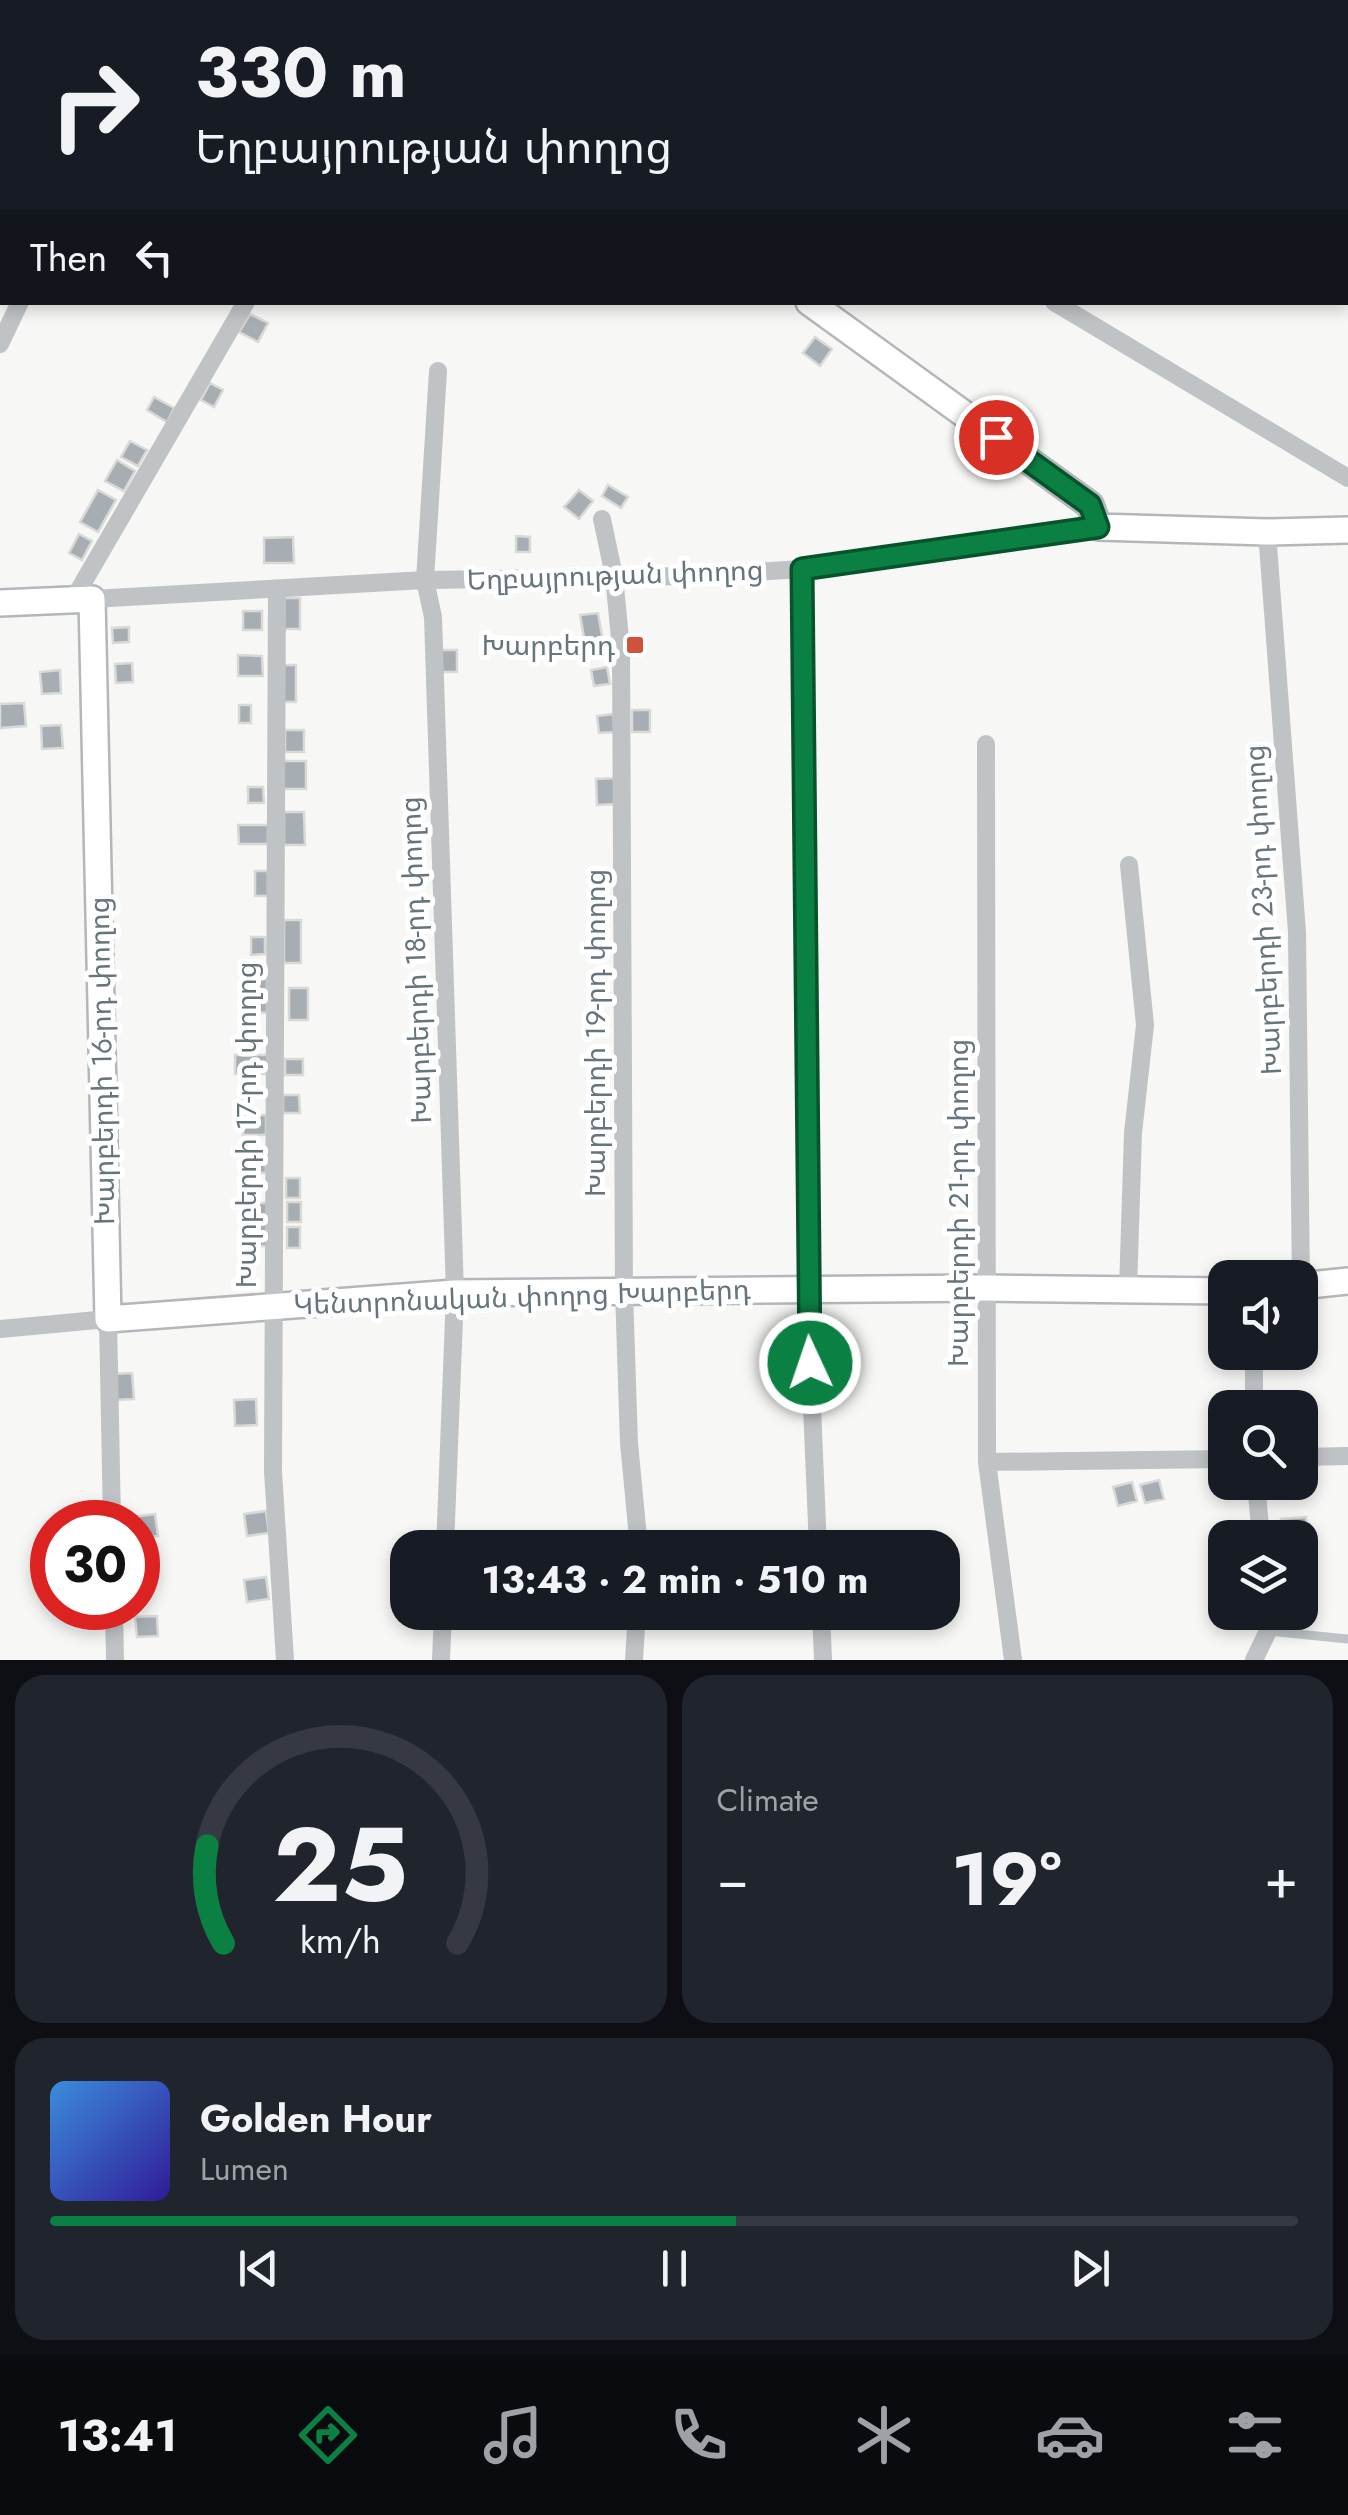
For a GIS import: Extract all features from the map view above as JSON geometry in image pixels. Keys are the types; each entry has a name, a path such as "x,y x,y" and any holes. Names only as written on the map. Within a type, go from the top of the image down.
{"street":[{"path":"0,344 19,305"},
{"path":"82,600 244,305"},
{"path":"812,305 1090,505 1098,527"},
{"path":"1059,305 1348,478"},
{"name":"Խարբերդի 18-րդ փողոց","path":"438,371 425,580 433,617 455,1294 447,1530"},
{"name":"Խարբերդի 19-րդ փողոց","path":"602,519 614,576 620,649 624,1292 629,1444 638,1530"},
{"name":"Եղբայրության փողոց","path":"0,603 425,580 802,569 1098,527 1348,530"},
{"name":"Խարբերդի 23-րդ փողոց","path":"1268,532 1297,932 1301,1260"},
{"path":"802,569 807,1289 817,1530"},
{"name":"Խարբերդի 17-րդ փողոց","path":"277,590 273,1471 286,1660"},
{"name":"Խարբերդի 16-րդ փողոց","path":"82,600 112,1500"},
{"name":"Խարբերդի 21-րդ փողոց","path":"986,744 987,1462 1013,1660"},
{"path":"1128,865 1145,1025 1134,1133 1128,1290"},
{"path":"1318,1284 1348,1281"},
{"name":"Կենտրոնական փողոց Խարբերդ","path":"0,1330 108,1318 455,1294 985,1288 1208,1291"},
{"path":"1318,1457 1348,1456"},
{"path":"987,1462 1208,1460"},
{"path":"114,1630 115,1660"},
{"path":"441,1660 442,1630"},
{"path":"634,1660 635,1630"},
{"path":"822,1630 824,1660"},
{"path":"1254,1660 1265,1630"}],"lane":[{"path":"1306,1630 1348,1639"}],"building":[{"path":"250,314 268,323 258,342 239,332"},
{"path":"815,337 832,349 820,366 803,353"},
{"path":"210,383 223,390 214,407 201,400"},
{"path":"154,397 174,408 167,422 147,410"},
{"path":"130,441 147,450 138,466 121,457"},
{"path":"117,460 135,471 124,491 105,481"},
{"path":"608,485 628,497 621,508 602,496"},
{"path":"98,490 116,500 98,532 80,522"},
{"path":"579,490 593,501 579,519 564,507"},
{"path":"79,534 92,541 82,560 69,553"},
{"path":"516,536 530,537 530,552 516,552"},
{"path":"293,537 294,563 264,563 264,538"},
{"path":"282,598 300,598 300,629 282,629"},
{"path":"243,611 262,611 262,630 243,630"},
{"path":"598,613 604,647 586,649 580,615"},
{"path":"129,627 129,642 113,643 112,628"},
{"path":"439,650 457,650 457,672 439,672"},
{"path":"238,655 262,656 263,676 238,676"},
{"path":"132,663 133,682 116,683 115,664"},
{"path":"280,665 296,665 296,702 280,702"},
{"path":"607,667 610,684 594,686 591,670"},
{"path":"60,670 61,693 42,694 40,672"},
{"path":"24,703 26,726 0,728 0,704"},
{"path":"239,705 251,705 251,723 239,723"},
{"path":"632,710 650,710 650,732 632,732"},
{"path":"613,714 615,732 599,733 597,716"},
{"path":"61,725 63,748 42,749 41,726"},
{"path":"285,730 304,730 304,752 285,752"},
{"path":"281,761 306,761 306,789 281,789"},
{"path":"617,778 619,804 597,805 596,779"},
{"path":"248,787 263,787 264,803 248,803"},
{"path":"284,812 304,812 305,845 284,845"},
{"path":"238,825 268,825 268,844 239,844"},
{"path":"255,871 268,871 268,896 255,896"},
{"path":"284,920 301,920 301,963 284,963"},
{"path":"251,937 265,937 265,954 251,955"},
{"path":"249,971 267,971 267,991 249,991"},
{"path":"289,988 308,988 308,1020 289,1020"},
{"path":"250,994 267,994 267,1013 250,1012"},
{"path":"235,1055 268,1055 268,1074 235,1074"},
{"path":"285,1059 303,1059 303,1075 285,1075"},
{"path":"241,1082 253,1082 253,1111 241,1111"},
{"path":"283,1095 299,1095 300,1113 283,1113"},
{"path":"243,1115 266,1115 266,1135 243,1135"},
{"path":"249,1155 266,1155 266,1173 249,1173"},
{"path":"286,1178 300,1178 300,1198 286,1198"},
{"path":"287,1202 301,1202 301,1222 287,1222"},
{"path":"253,1203 267,1203 267,1246 253,1246"},
{"path":"287,1227 300,1227 300,1248 287,1248"},
{"path":"794,1332 796,1364 773,1365 771,1333"},
{"path":"846,1332 847,1352 819,1353 818,1333"},
{"path":"132,1373 134,1399 115,1400 113,1374"},
{"path":"256,1399 257,1425 235,1426 234,1400"},
{"path":"1159,1480 1164,1499 1145,1503 1140,1485"},
{"path":"1132,1482 1137,1501 1118,1506 1113,1487"},
{"path":"266,1511 269,1533 247,1536 244,1514"},
{"path":"266,1577 269,1599 247,1602 244,1580"},
{"path":"136,1630 158,1630 158,1636 137,1637"}],"place":[{"name":"Խարբերդ","path":"635,645"}],"route":[{"path":"810,1363 802,569 1098,527 1090,505 996,437"}]}
